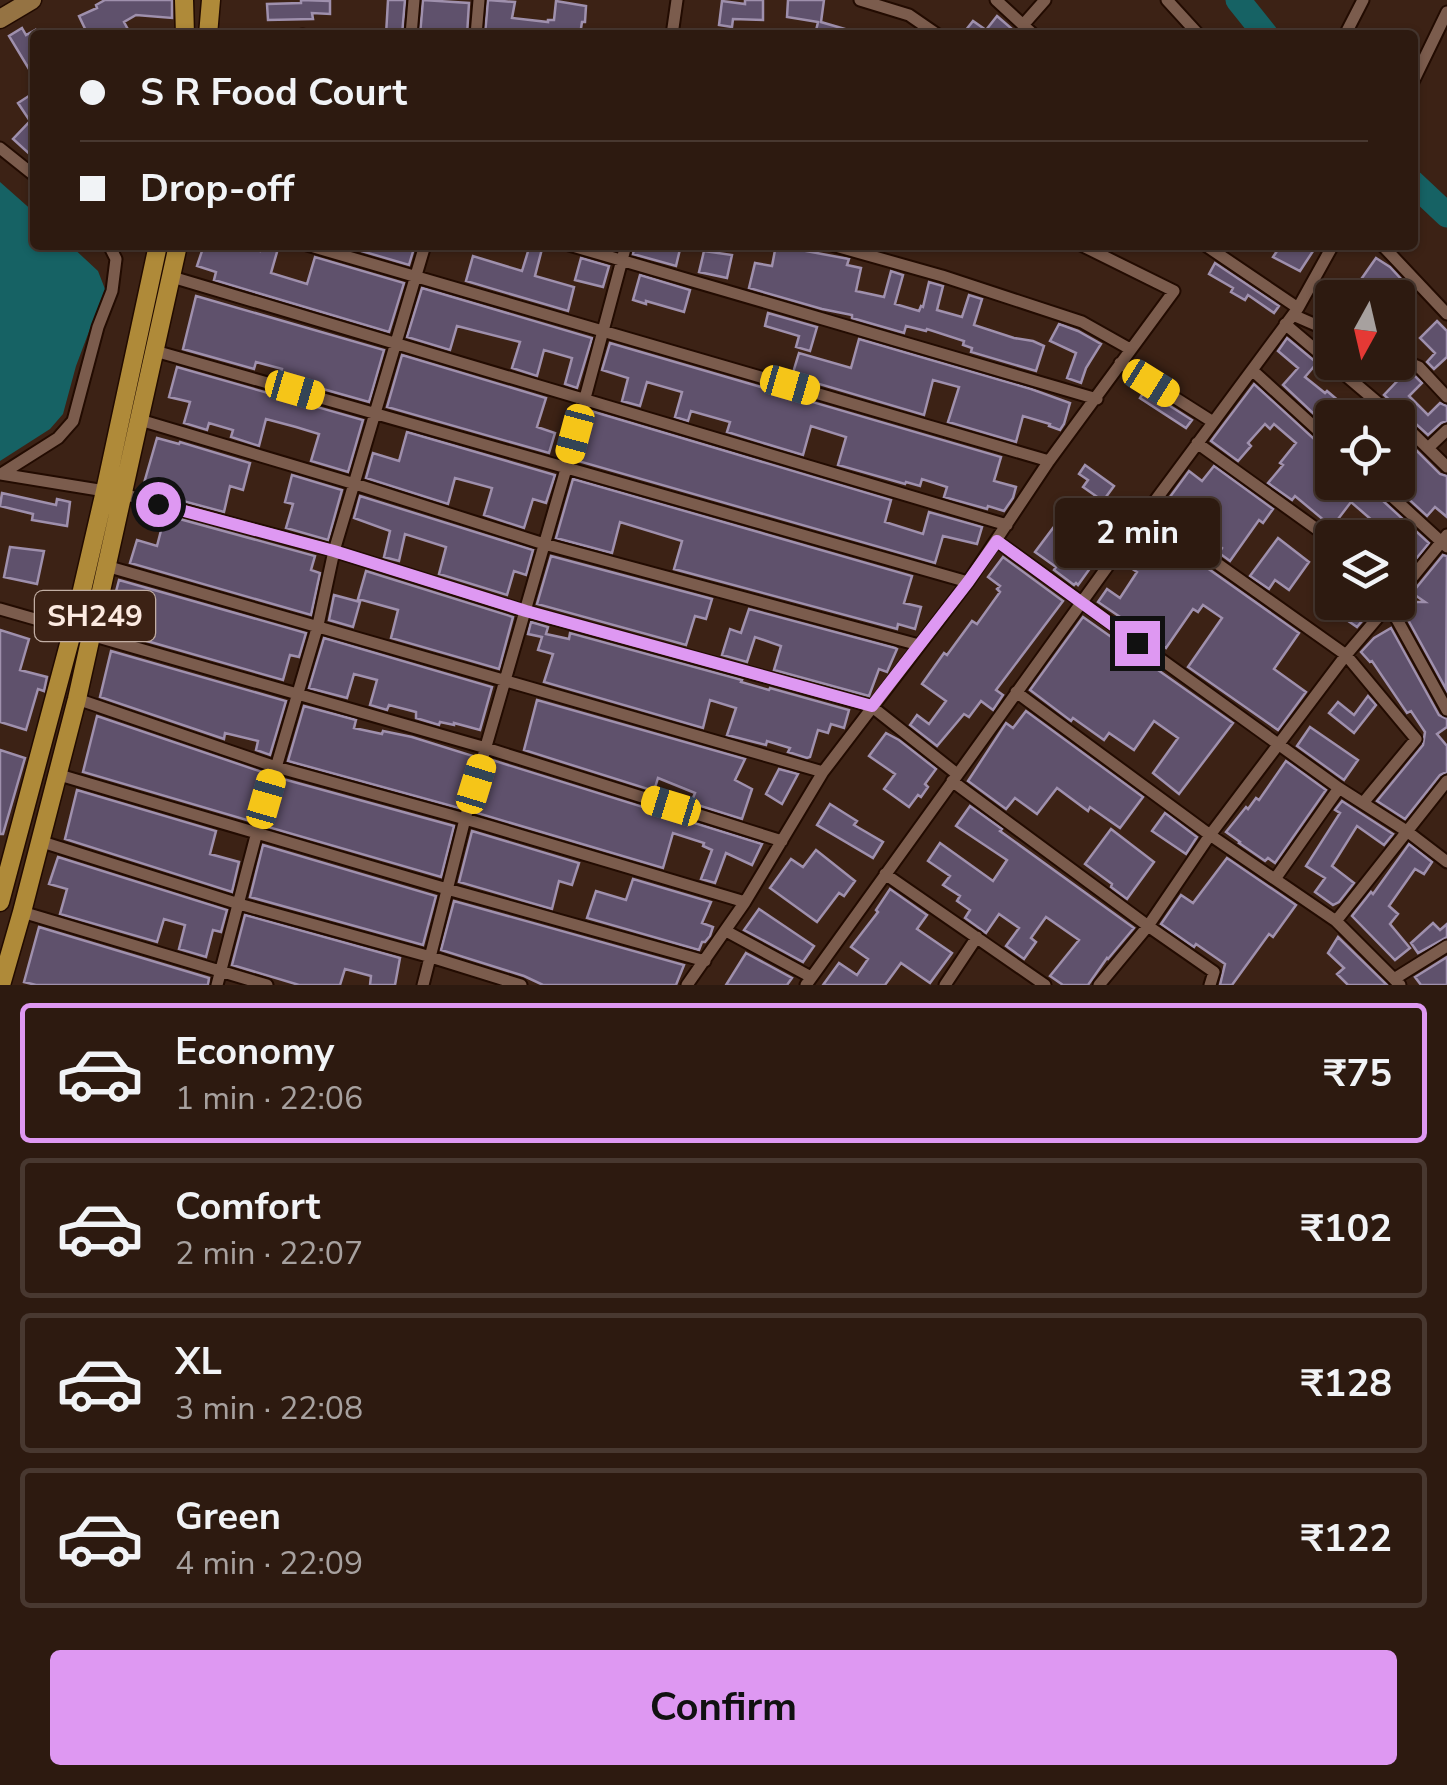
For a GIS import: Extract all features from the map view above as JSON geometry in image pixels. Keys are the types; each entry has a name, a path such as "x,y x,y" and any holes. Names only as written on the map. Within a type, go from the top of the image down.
{"main road":[{"path":"184,0 185,30"},
{"path":"208,30 211,0"},
{"name":"SH249","path":"1,985 77,699 82,631 114,493 157,250"},
{"name":"SH249","path":"0,902 82,631 106,566 114,493 140,420 177,250"}],"street":[{"path":"0,18 32,0"},
{"path":"411,30 414,0"},
{"path":"476,30 479,0"},
{"path":"673,30 677,0"},
{"path":"860,0 908,14 931,30"},
{"path":"996,0 1029,30"},
{"path":"1024,25 1045,0"},
{"path":"1167,0 1194,30"},
{"path":"1347,30 1362,0"},
{"path":"1418,72 1447,12"},
{"path":"0,148 30,172"},
{"path":"0,474 58,438 72,421 112,290 116,260 111,250"},
{"path":"323,250 1050,460"},
{"path":"218,978 318,625 334,551 423,250"},
{"path":"587,250 1097,399"},
{"path":"423,985 465,819 625,250"},
{"path":"850,250 1082,322 1130,349"},
{"path":"687,985 745,902 823,772 968,582 1050,460 1174,291 1091,250"},
{"path":"1211,250 1292,316 1378,400"},
{"path":"726,931 808,981 1292,316 1330,250"},
{"path":"1387,250 1447,314"},
{"path":"172,277 1007,525"},
{"path":"1292,316 1315,325"},
{"path":"155,351 968,582"},
{"path":"1120,363 1213,422"},
{"path":"1415,364 1447,397"},
{"path":"1252,370 1315,427"},
{"path":"140,420 544,544 919,644"},
{"path":"1428,448 1447,430"},
{"path":"1415,435 1447,467"},
{"path":"1197,443 1315,528"},
{"path":"0,474 114,493 334,551 526,611 872,706 954,778 1214,972 1210,985"},
{"path":"1397,500 1445,541 1415,574"},
{"path":"1146,513 1346,655 1416,739 1364,803"},
{"path":"997,541 1447,862"},
{"path":"106,566 823,772"},
{"path":"0,609 486,748 782,841"},
{"path":"1099,985 1148,926 1210,835 1375,620"},
{"path":"1406,620 1447,710"},
{"path":"1016,692 1210,835 1336,921 1397,982 1447,946"},
{"path":"77,699 276,767 745,902"},
{"path":"56,774 705,961"},
{"path":"1336,921 1447,781"},
{"path":"1274,879 1340,788"},
{"path":"39,841 239,904 521,985"},
{"path":"885,874 1046,985"},
{"path":"22,912 218,978 267,985"},
{"path":"945,985 977,937"}],"water":[{"path":"0,182 30,209 30,250 75,250 98,271 105,289 63,414 50,429 0,461"}],"building":[{"path":"105,0 172,0 172,18 136,15 124,22 128,30 86,30 79,16 97,8"},
{"path":"388,0 405,0 402,30 386,30"},
{"path":"423,0 469,3 467,30 420,30"},
{"path":"488,0 515,2 512,18 548,22 554,20 556,1 586,6 581,30 485,30"},
{"path":"745,0 763,0 763,20 733,19 732,27 719,25 722,1 745,4"},
{"path":"788,0 824,0 821,22 848,30 816,30 818,22 787,17"},
{"path":"330,1 330,14 312,13 313,19 268,20 267,4"},
{"path":"997,16 1013,30 986,30"},
{"path":"973,21 986,30 966,30"},
{"path":"22,28 26,35 30,33 30,71 9,36"},
{"path":"30,95 30,121 18,103"},
{"path":"30,121 30,154 13,139"},
{"path":"202,250 278,250 271,273 307,284 315,257 404,283 389,332 214,280 216,272 197,266"},
{"path":"358,250 414,250 409,265"},
{"path":"528,250 542,250 535,276 574,287 568,311 466,281 473,256 522,271"},
{"path":"634,250 680,250 676,266 633,254"},
{"path":"775,250 806,250 849,259 847,265 861,268 856,291 884,297 891,271 903,275 895,304 919,311 929,282 943,286 937,310 962,317 969,295 982,299 974,325 1044,346 1036,371 971,352 964,341 927,329 906,326 904,333 749,288 755,263 772,266"},
{"path":"1278,250 1314,250 1300,271 1273,257"},
{"path":"704,251 732,255 727,278 699,272"},
{"path":"581,258 609,266 603,287 575,280"},
{"path":"1376,258 1402,280 1365,280 1362,278"},
{"path":"1215,263 1279,306 1274,313 1248,295 1245,300 1231,292 1233,288 1209,274"},
{"path":"640,275 690,290 684,312 633,300"},
{"path":"422,288 592,338 577,388 565,384 572,358 544,350 537,376 512,368 520,342 457,326 450,350 407,337"},
{"path":"196,296 384,350 369,402 280,377 282,369 256,362 254,369 183,349"},
{"path":"768,313 817,327 810,351 796,347 799,336 765,326"},
{"path":"1437,321 1447,331 1447,357 1434,369 1427,362 1435,353 1420,338"},
{"path":"1059,324 1101,344 1081,383 1067,378 1076,353 1050,341"},
{"path":"1287,338 1315,361 1305,377 1338,400 1315,400 1315,415 1283,385 1298,368 1278,351"},
{"path":"859,339 1070,403 1064,424 1060,430 1023,416 1016,442 948,422 959,387 933,380 924,415 792,376 799,353 851,368"},
{"path":"610,343 1001,457 994,481 1016,487 1013,498 1004,511 988,506 987,509 944,497 947,487 922,479 920,486 905,484 838,465 846,437 811,426 803,455 727,432 730,422 691,411 688,421 675,417 682,392 647,382 640,406 622,401 628,378 602,370"},
{"path":"402,355 546,398 537,427 555,433 549,453 387,407"},
{"path":"177,367 363,420 348,472 311,461 319,434 296,427 266,419 259,446 231,437 233,430 209,423 207,430 184,423 190,402 169,397"},
{"path":"1415,376 1422,383 1409,396 1413,400 1390,400 1384,395 1398,380 1415,380"},
{"path":"1254,384 1315,440 1315,500 1382,500 1404,520 1372,520 1351,502 1337,520 1324,520 1295,496 1292,500 1268,483 1296,443 1274,424 1270,429 1265,424 1238,461 1211,441"},
{"path":"1145,390 1192,420 1186,428 1140,398"},
{"path":"1415,402 1428,415 1440,403 1447,406 1447,421 1428,435 1415,423"},
{"path":"591,411 891,500 885,522 923,534 929,512 982,527 977,544 943,536 935,563 578,461"},
{"path":"407,432 555,475 546,503 533,499 524,528 484,515 492,488 455,478 448,504 366,478 373,453 399,461"},
{"path":"157,438 250,463 243,490 230,486 224,512 142,490"},
{"path":"1415,449 1447,476 1447,517 1435,507 1427,516 1410,500 1415,500"},
{"path":"1085,465 1114,486 1103,501 1083,487 1088,480 1079,474"},
{"path":"1214,466 1273,509 1263,523 1259,520 1230,561 1219,553 1222,548 1164,505 1189,471 1202,481"},
{"path":"292,475 342,490 328,540 286,528 293,504 285,502"},
{"path":"573,479 912,576 904,603 921,607 915,629 898,624 897,629 674,569 682,541 620,522 612,553 556,538"},
{"path":"2,493 56,505 57,499 70,502 67,526 32,520 33,514 0,506"},
{"path":"360,496 533,550 526,575 514,571 507,595 439,574 446,547 405,534 399,561 384,557 390,531 354,518"},
{"path":"165,515 315,556 311,570 320,573 311,615 130,563 137,540 157,546"},
{"path":"1148,526 1299,633 1274,669 1306,692 1278,730 1188,667 1222,618 1203,605 1198,612 1193,609 1166,648 1098,602 1107,589 1120,598 1137,572 1122,562"},
{"path":"1053,528 1096,560 1078,585 1035,552"},
{"path":"1415,530 1429,543 1415,560"},
{"path":"1278,538 1309,562 1289,590 1275,580 1269,589 1250,576"},
{"path":"10,547 44,551 37,584 4,577"},
{"path":"1443,555 1447,556 1446,689 1408,620 1415,620 1415,602 1425,602 1415,595 1415,589"},
{"path":"551,556 712,599 706,619 695,616 686,645 537,604"},
{"path":"1003,557 1063,601 996,690 1003,695 993,710 981,701 969,717 964,714 937,746 910,725 917,715 929,724 946,701 922,684 944,653 947,655 972,621 977,624 1000,592 1000,586 988,577"},
{"path":"366,571 513,617 499,669 391,638 398,610 358,599"},
{"path":"119,580 306,633 299,657 290,655 283,680 112,631"},
{"path":"334,595 360,602 353,627 329,620"},
{"path":"749,609 897,649 887,672 879,669 869,696 774,670 781,646 755,637 747,662 722,655 730,629 741,633"},
{"path":"1083,617 1233,723 1179,794 1153,773 1178,738 1154,721 1134,750 1109,733 1104,740 1073,718 1071,721 1030,690"},
{"path":"531,622 548,627 546,634 569,639 570,633 849,710 844,728 831,724 828,733 818,730 807,758 767,741 766,745 727,735 736,708 710,700 703,728 544,682 553,654 538,650 542,637 528,634"},
{"path":"1391,628 1439,715 1447,719 1447,727 1437,734 1447,746 1447,772 1440,775 1405,819 1377,801 1423,745 1425,732 1361,652"},
{"path":"0,630 29,639 20,670 47,677 44,691 38,689 26,730 0,722"},
{"path":"324,638 492,687 480,730 454,723 439,725 416,718 416,712 389,705 387,710 370,705 377,680 354,674 347,698 309,688"},
{"path":"111,651 286,701 270,755 256,750 258,741 225,733 224,739 100,697"},
{"path":"1368,696 1376,705 1354,733 1329,713 1338,702 1354,715"},
{"path":"537,700 745,759 735,780 752,789 742,819 691,803 695,793 658,778 654,791 524,750"},
{"path":"304,706 356,720 354,728 412,737 473,756 459,808 288,761"},
{"path":"1026,711 1143,797 1120,828 1057,788 1037,814 1015,798 1006,809 968,781 1006,723 1013,728"},
{"path":"97,716 265,773 250,821 83,772"},
{"path":"1310,727 1358,760 1344,780 1297,746"},
{"path":"886,733 936,769 921,797 918,795 909,807 884,789 895,774 869,756"},
{"path":"0,750 25,758 3,834 0,834"},
{"path":"492,760 762,844 752,865 726,853 715,883 701,879 712,850 704,843 673,833 663,868 477,813"},
{"path":"1286,761 1326,790 1275,863 1268,858 1265,861 1226,832 1246,807 1256,798 1259,800"},
{"path":"779,769 798,774 782,804 766,794"},
{"path":"283,779 454,826 441,877 268,827"},
{"path":"77,790 216,831 210,854 239,862 232,892 65,839"},
{"path":"1342,801 1393,834 1384,845 1357,826 1332,866 1354,883 1333,905 1315,892 1325,878 1306,866 1340,813 1335,810"},
{"path":"830,804 857,821 854,825 883,842 873,858 817,825"},
{"path":"970,806 1134,928 1088,985 1063,985 1050,976 1079,940 1046,917 1031,938 1036,942 1024,959 1006,946 1019,928 999,914 986,933 965,918 970,910 957,901 960,896 943,885 950,876 928,861 940,843 993,881 1007,860 956,826"},
{"path":"1165,813 1197,837 1186,854 1152,831"},
{"path":"1111,829 1154,862 1127,899 1085,864"},
{"path":"472,831 579,863 572,885 559,881 552,909 459,882"},
{"path":"1409,844 1432,862 1424,874 1415,869 1389,906 1398,914 1390,924 1410,948 1395,960 1352,916"},
{"path":"263,845 436,896 423,945 250,897"},
{"path":"816,850 855,881 844,896 839,893 817,922 770,888 791,859 803,867"},
{"path":"58,857 227,910 221,932 213,930 206,957 179,949 185,925 164,919 157,942 60,914 67,889 49,884"},
{"path":"1227,858 1296,905 1232,985 1220,985 1225,964 1161,924 1181,895 1193,903"},
{"path":"633,879 711,902 702,923 713,927 699,950 587,918 596,891 626,900"},
{"path":"890,889 927,915 917,929 952,953 930,983 901,963 885,985 823,985 839,963 857,975 868,959 851,947"},
{"path":"454,901 684,965 676,985 543,985 441,950"},
{"path":"759,909 814,946 803,962 744,930"},
{"path":"245,915 400,958 395,985 370,985 371,976 345,969 340,985 299,985 232,965"},
{"path":"1433,923 1440,930 1447,924 1447,937 1418,953 1411,943"},
{"path":"39,927 209,978 208,985 24,982"},
{"path":"1338,937 1387,985 1348,985 1337,974 1344,968 1328,953"},
{"path":"746,953 792,978 787,985 726,985"},
{"path":"1447,957 1447,985 1421,985 1415,977"}],"waterway":[{"path":"1238,0 1262,30"},
{"path":"1418,188 1447,215"}],"route":[{"path":"158,504 872,706 997,541 1137,643"}]}
